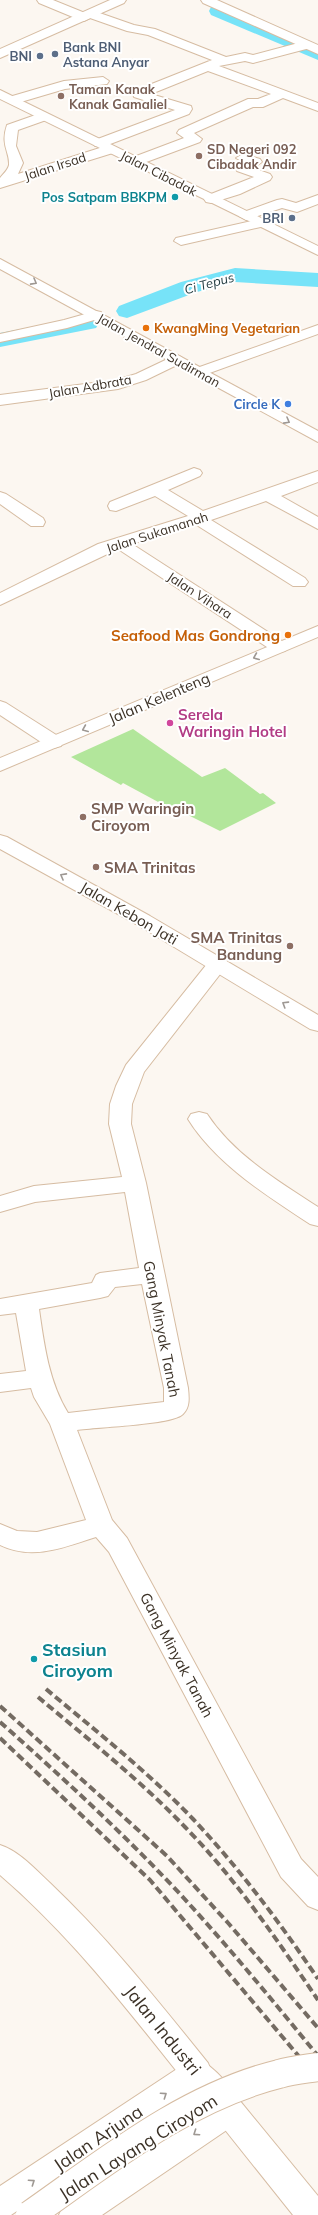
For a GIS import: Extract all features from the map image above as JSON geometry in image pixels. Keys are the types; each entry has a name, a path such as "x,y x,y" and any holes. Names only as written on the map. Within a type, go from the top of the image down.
{"street":[{"path":"43,0 88,16 151,32 223,61"},
{"path":"0,54 88,16 120,0"},
{"path":"212,2 304,46 318,50"},
{"path":"207,66 245,57 252,59 304,46 318,40"},
{"path":"207,66 318,106"},
{"name":"Jalan Irsad","path":"1,184 105,146 184,111 186,109 139,94 207,66"},
{"path":"14,100 64,85 103,81"},
{"name":"Jalan Cibadak","path":"0,94 318,251"},
{"path":"136,161 195,138 184,133 253,102 258,104 283,94"},
{"path":"1,184 14,170 16,163 9,150 8,142 12,128 44,116"},
{"path":"211,199 235,191 265,177 242,168 255,162 243,158"},
{"path":"181,241 252,218 282,203 297,208 318,199"},
{"name":"Jalan Jendral Sudirman","path":"0,263 318,437"},
{"path":"0,338 100,317"},
{"path":"199,372 318,329"},
{"name":"Jalan Adbrata","path":"0,400 118,384 141,377 176,360"},
{"path":"116,506 157,490 194,473"},
{"name":"Jalan Sukamanah","path":"0,600 120,543 268,495 318,476"},
{"path":"157,490 299,582"},
{"path":"268,495 318,524"},
{"path":"0,497 37,522"},
{"name":"Jalan Vihara","path":"120,543 279,647"},
{"name":"Jalan Kelenteng","path":"0,765 318,631"},
{"path":"0,707 54,742"},
{"name":"Jalan Kebon Jati","path":"0,841 218,964 314,1021"},
{"name":"Gang Minyak Tanah","path":"218,964 134,1070 121,1104 120,1124 135,1183 152,1275 176,1388 177,1405 174,1410 166,1412 99,1417 62,1423 101,1525 118,1545 291,1868 318,1897"},
{"path":"199,1119 224,1148 287,1199 318,1218"},
{"path":"0,1204 34,1194 135,1183"},
{"path":"0,1307 100,1290 103,1287 104,1281 108,1279 152,1275"},
{"path":"26,1302 30,1331 40,1378 46,1397 62,1423"},
{"path":"0,1383 40,1378"},
{"path":"0,1534 18,1542 39,1544 101,1525"},
{"name":"Jalan Industri","path":"0,1857 18,1872 103,1956 313,2215"},
{"name":"Jalan Layang Ciroyom","path":"30,2215 118,2155 195,2108 238,2086 273,2075 303,2068 318,2067"},
{"name":"Jalan Arjuna","path":"0,2204 197,2073"},
{"path":"75,2215 229,2111"}],"green space":[{"path":"133,729 202,777 225,768 260,794 263,793 276,803 220,831 176,809 173,810 123,783 121,785 71,757"}],"waterway":[{"name":"Ci Tepus","path":"218,11 318,54"},
{"name":"Ci Tepus","path":"127,311 189,287 235,275 318,280"},
{"name":"Ci Tepus","path":"0,340 88,323"}],"railway":[{"path":"46,1689 140,1768 193,1819 227,1857 259,1897 318,1979"},
{"path":"38,1697 132,1776 204,1847 255,1910 318,2000"},
{"path":"0,1706 167,1856 229,1924 318,2028"},
{"path":"0,1722 92,1806 137,1849 180,1894 233,1954 318,2056"},
{"path":"0,1738 150,1880 318,2079"}],"place":[{"name":"Bank BNI Astana Anyar","path":"55,54"},
{"name":"BNI","path":"40,56"},
{"name":"Taman Kanak Kanak Gamaliel","path":"61,96"},
{"name":"SD Negeri 092 Cibadak Andir","path":"199,156"},
{"name":"Pos Satpam BBKPM","path":"175,197"},
{"name":"BRI","path":"292,218"},
{"name":"KwangMing Vegetarian","path":"146,328"},
{"name":"Circle K","path":"288,404"},
{"name":"Seafood Mas Gondrong","path":"288,635"},
{"name":"Serela Waringin Hotel","path":"170,723"},
{"name":"SMP Waringin Ciroyom","path":"83,817"},
{"name":"SMA Trinitas","path":"96,867"},
{"name":"SMA Trinitas Bandung","path":"290,946"},
{"name":"Stasiun Ciroyom","path":"34,1659"}]}
